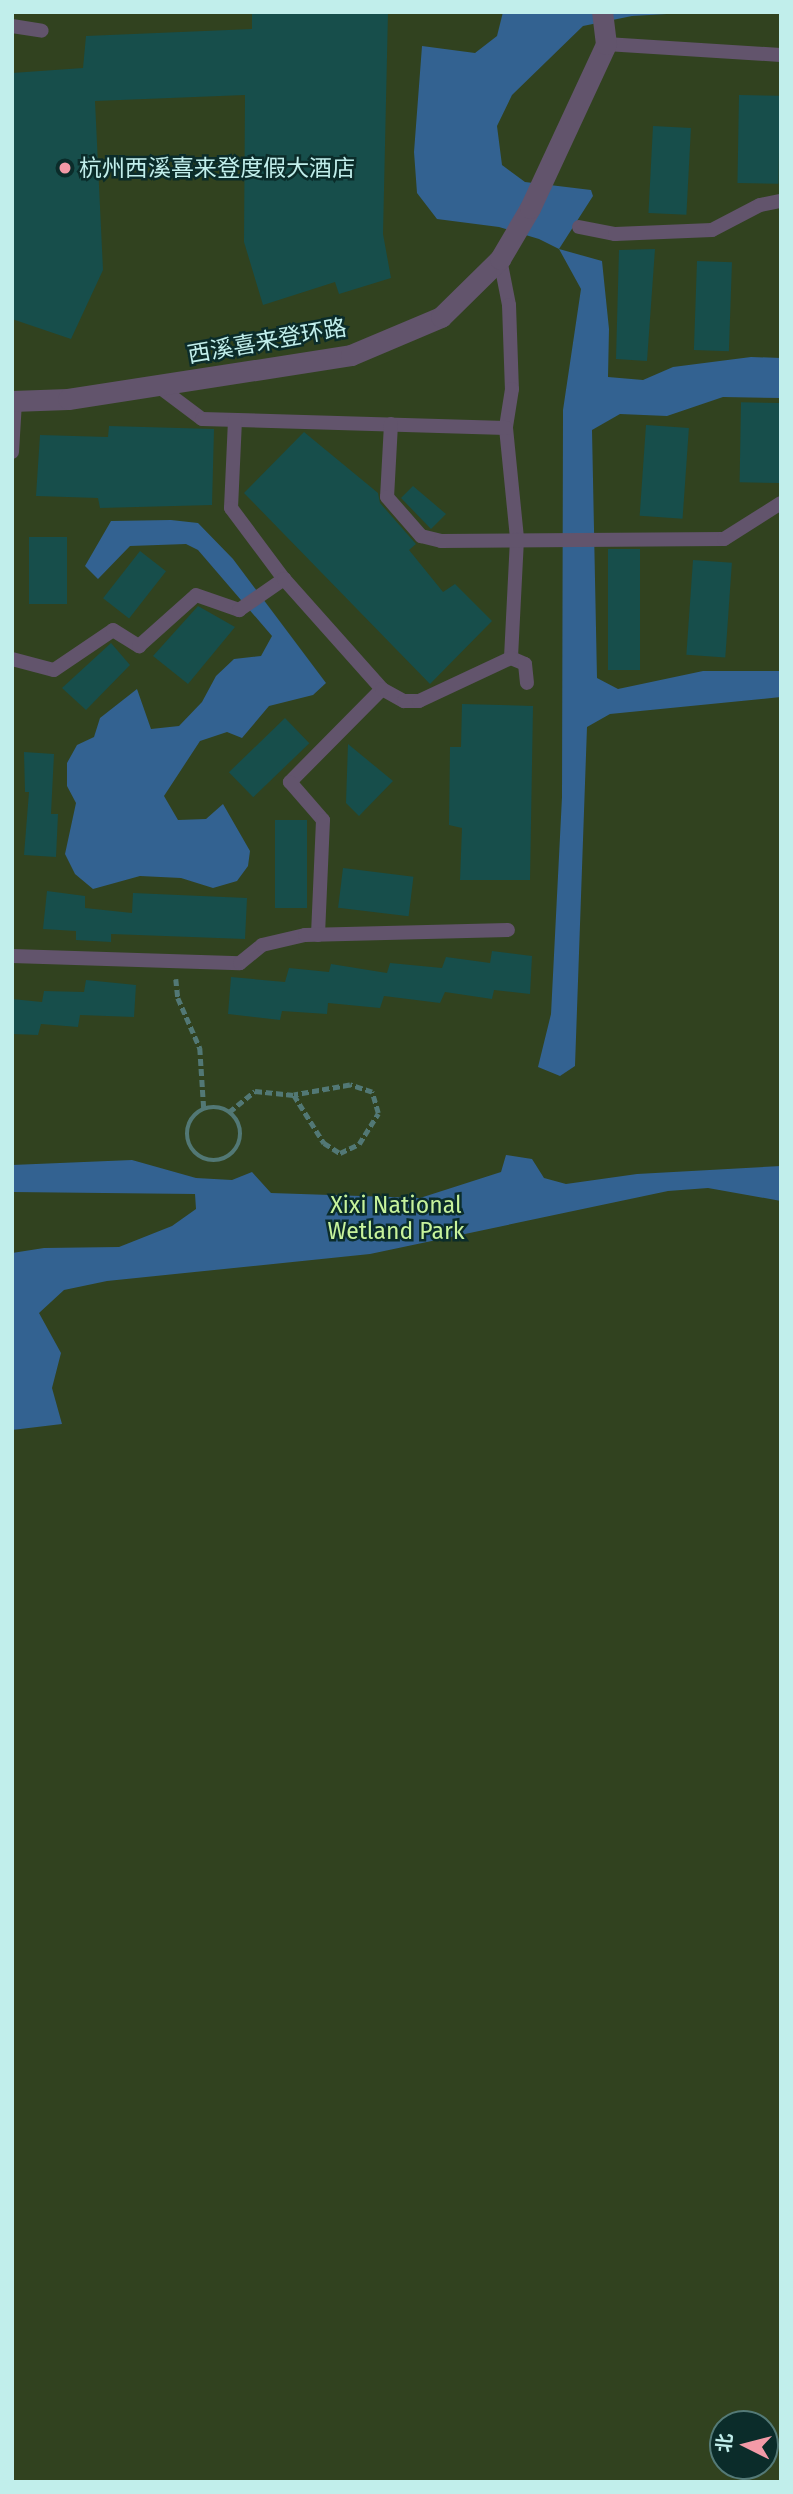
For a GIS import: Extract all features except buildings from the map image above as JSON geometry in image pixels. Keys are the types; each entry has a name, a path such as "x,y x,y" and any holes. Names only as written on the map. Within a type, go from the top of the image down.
{"street":[{"name":"西溪喜来登环路","path":"14,401 68,399 351,355 441,317 500,260 604,29"}],"lane":[{"path":"12,26 42,31"},
{"path":"604,29 781,55"},
{"path":"579,227 615,234 712,229 760,205 781,201"},
{"path":"500,260 509,305 512,389 506,428 517,539 511,658"},
{"path":"158,386 202,419 506,428"},
{"path":"12,452 14,401"},
{"path":"235,420 231,508 284,579 382,689 404,701 419,701 511,658 526,664 527,683"},
{"path":"391,424 387,497 421,536 441,541 553,538 724,539 781,503"},
{"path":"12,659 54,670 113,630 139,646 196,595 239,610 284,579"},
{"path":"318,935 323,820 290,782 382,689"},
{"path":"12,956 240,963 262,945 318,935 508,930"}],"path":[{"path":"175,961 178,998 200,1048 204,1110"},
{"path":"229,1112 239,1125 240,1143 229,1157 212,1161 196,1154 188,1138 191,1121 204,1110 229,1112 255,1091 294,1095 351,1085 372,1092 378,1112 372,1130 359,1144 340,1153 324,1143 294,1095"}],"green space":[{"name":"Xixi National Wetland Park","path":"12,12 781,12 781,2482 12,2482"}],"water":[{"path":"503,12 702,12 632,16 583,26 512,95 497,126 502,165 525,182 591,190 593,196 559,249 539,239 499,227 437,219 417,193 414,152 422,46 475,53 497,36"},
{"path":"559,249 602,261 609,329 608,377 643,380 673,367 751,357 781,358 781,398 723,397 667,416 620,414 592,430 597,678 618,689 703,671 781,671 781,697 610,714 587,727 575,1066 560,1076 538,1067 551,1014 562,797 563,410 581,289"},
{"path":"171,520 198,523 233,559 326,683 313,695 269,706 242,738 227,732 200,741 164,796 178,820 206,819 223,804 250,851 248,866 237,881 213,888 181,878 140,876 93,889 75,874 65,854 76,803 67,786 67,763 77,745 94,737 100,718 137,689 151,729 179,726 202,702 216,676 234,659 261,656 272,636 198,550 186,544 130,546 98,579 85,566 111,521"},
{"path":"506,1155 532,1159 544,1178 566,1184 637,1174 781,1166 781,1201 708,1188 668,1191 370,1254 107,1281 64,1290 39,1313 61,1353 52,1388 62,1424 12,1430 12,1253 44,1248 119,1247 172,1226 196,1209 195,1194 12,1192 12,1165 132,1160 196,1178 232,1180 252,1172 271,1193 420,1198 501,1172"}],"place":[{"name":"杭州西溪喜来登度假大酒店","path":"65,168"}]}
